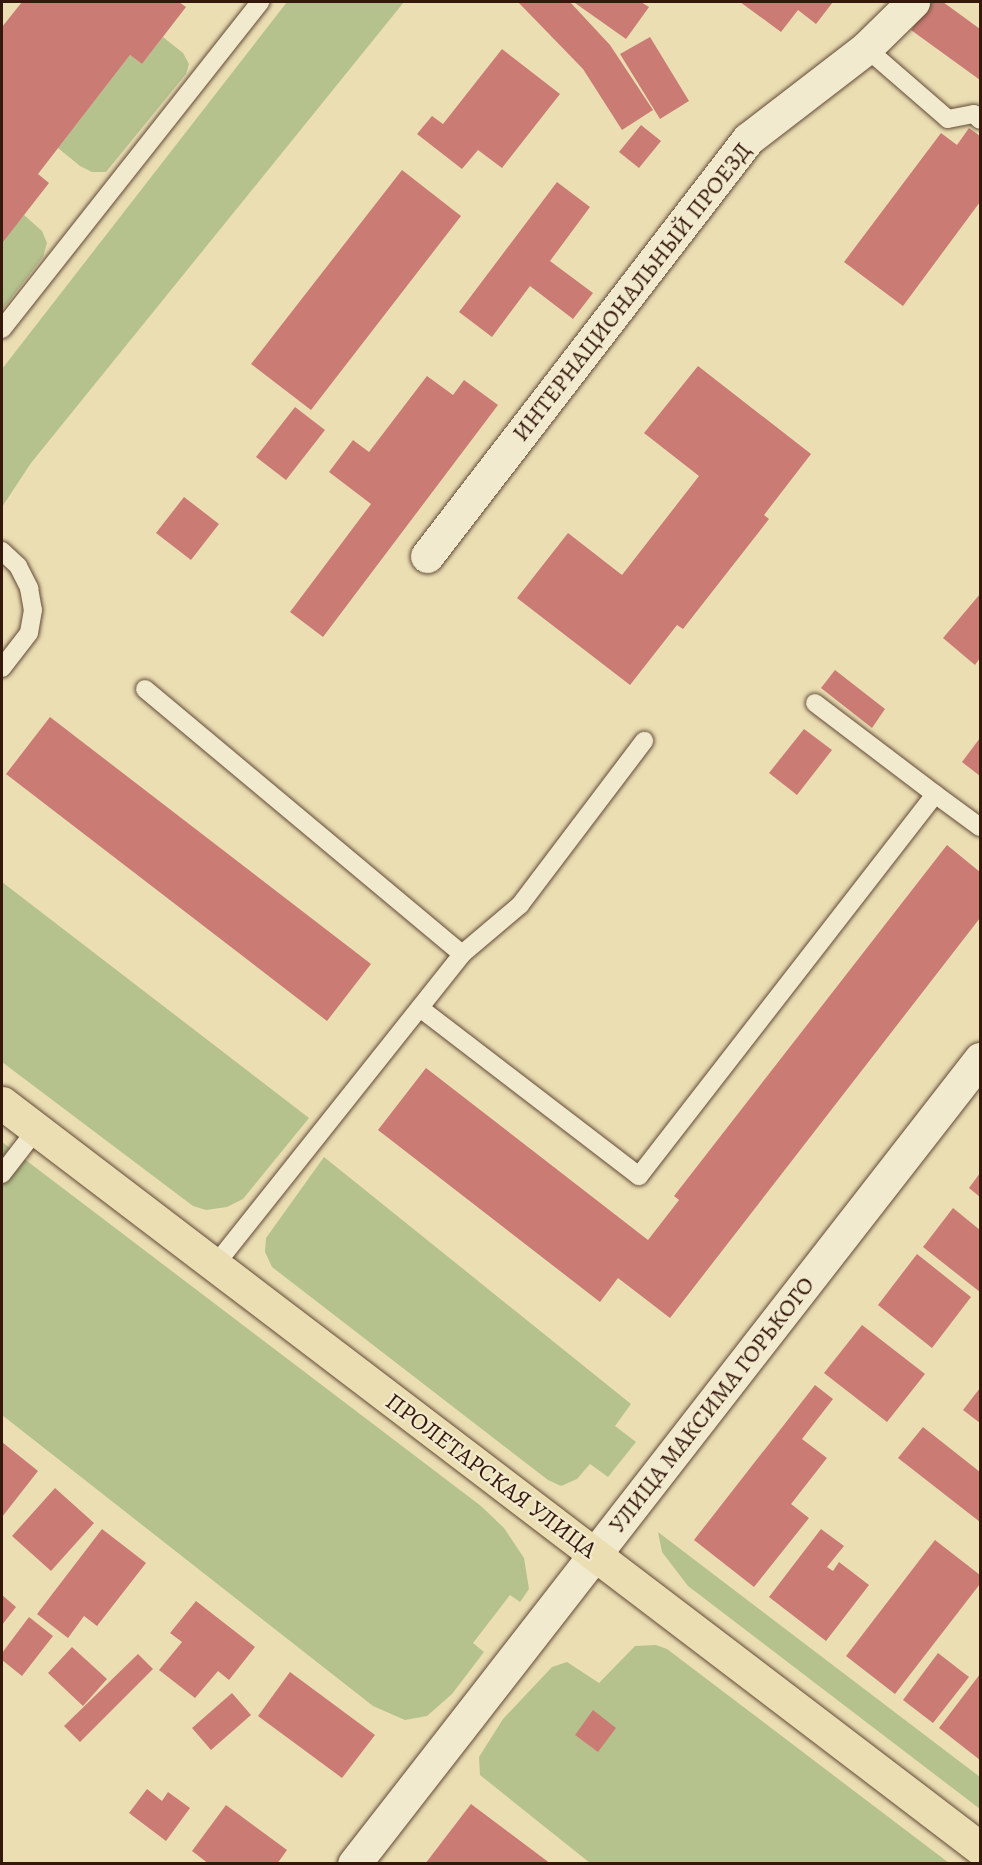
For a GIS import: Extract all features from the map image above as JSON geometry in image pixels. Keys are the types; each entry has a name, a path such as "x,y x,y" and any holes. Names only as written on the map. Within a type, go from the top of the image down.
{"main road":[{"name":"ПРОЛЕТАРСКАЯ УЛИЦА","path":"2,1103 981,1848"}],"street":[{"name":"ИНТЕРНАЦИОНАЛЬНЫЙ ПРОЕЗД","path":"427,556 748,139 866,48 913,2"},
{"name":"УЛИЦА МАКСИМА ГОРЬКОГО","path":"354,1863 981,1059"}],"lane":[{"path":"2,329 260,2"},
{"path":"866,48 948,119 974,114 981,120"},
{"path":"2,550 22,573 33,610 29,633 2,668"},
{"path":"146,689 462,954"},
{"path":"815,703 981,827"},
{"path":"215,1265 462,954 520,905 644,741"},
{"path":"420,1008 639,1176 935,794"},
{"path":"2,1174 36,1130"}],"green space":[{"path":"287,2 404,2 31,463 2,507 2,369"},
{"path":"163,37 183,53 189,64 186,74 106,172 92,172 80,166 58,148 130,55 142,64"},
{"path":"24,215 42,231 47,243 43,257 2,310 2,241"},
{"path":"2,882 309,1118 243,1199 227,1207 206,1210 193,1206 2,1062"},
{"path":"2,1142 481,1506 504,1528 524,1558 529,1589 520,1602 510,1595 473,1643 484,1652 452,1694 427,1716 405,1720 373,1706 2,1415"},
{"path":"324,1157 631,1404 615,1426 636,1442 608,1477 590,1464 577,1479 561,1486 548,1480 272,1267 265,1252 266,1238"},
{"path":"658,1532 980,1777 980,1809 688,1586 662,1552"},
{"path":"656,1645 667,1649 949,1863 590,1863 480,1775 479,1757 503,1719 552,1667 567,1662 599,1683 635,1646"}],"building":[{"path":"22,2 179,2 186,7 142,64 130,55 38,174 49,183 3,242 2,27"},
{"path":"518,2 570,2 610,45 653,110 622,130 583,69"},
{"path":"641,2 649,7 626,39 575,3"},
{"path":"740,2 833,2 816,24 798,10 781,32"},
{"path":"931,2 943,2 980,29 980,80 911,30"},
{"path":"650,37 689,101 660,119 620,54"},
{"path":"502,49 560,94 502,168 478,150 462,169 417,134 432,116 443,124"},
{"path":"641,125 661,141 639,168 619,152"},
{"path":"969,128 980,136 980,202 903,306 844,262 941,133 957,145"},
{"path":"402,170 461,216 311,410 251,364"},
{"path":"557,182 590,207 550,261 593,293 573,319 530,286 492,337 459,312"},
{"path":"698,366 811,454 764,515 769,519 683,629 677,625 630,685 517,598 568,533 622,575 699,476 644,433"},
{"path":"427,376 453,395 464,380 498,405 323,637 290,612 371,504 329,472 353,440 369,452"},
{"path":"295,407 325,430 286,480 256,457"},
{"path":"184,497 219,524 191,560 156,533"},
{"path":"980,594 980,658 975,665 943,638"},
{"path":"835,670 885,709 872,728 821,688"},
{"path":"50,717 371,964 327,1021 6,774"},
{"path":"804,729 832,750 797,795 769,773"},
{"path":"980,738 980,776 962,762"},
{"path":"947,845 980,872 980,918 670,1318 618,1278 600,1302 378,1130 426,1068 648,1240 679,1200 674,1196"},
{"path":"980,1173 980,1197 969,1188"},
{"path":"953,1208 980,1230 980,1292 923,1247"},
{"path":"917,1254 971,1297 932,1348 878,1305"},
{"path":"862,1325 925,1374 887,1422 824,1373"},
{"path":"815,1385 833,1399 802,1439 827,1458 791,1504 809,1518 754,1587 694,1540"},
{"path":"980,1388 980,1423 963,1410"},
{"path":"923,1427 980,1472 980,1522 898,1458"},
{"path":"2,1442 38,1471 2,1517"},
{"path":"55,1488 94,1523 51,1571 12,1536"},
{"path":"102,1529 146,1563 97,1626 84,1616 68,1638 37,1614"},
{"path":"821,1529 844,1546 827,1567 833,1571 839,1562 869,1585 826,1641 769,1597"},
{"path":"935,1540 980,1575 980,1584 895,1694 846,1656"},
{"path":"2,1595 16,1607 2,1625"},
{"path":"196,1601 255,1647 229,1680 218,1671 195,1698 159,1670 182,1642 170,1633"},
{"path":"29,1617 53,1636 22,1676 2,1660 2,1653"},
{"path":"72,1647 107,1679 83,1706 48,1673"},
{"path":"938,1653 969,1677 933,1723 903,1700"},
{"path":"138,1654 153,1669 80,1742 64,1726"},
{"path":"290,1672 375,1735 342,1778 258,1716"},
{"path":"980,1674 980,1760 939,1728"},
{"path":"232,1693 251,1715 211,1750 192,1728"},
{"path":"593,1710 616,1728 598,1752 575,1735"},
{"path":"147,1789 162,1801 168,1792 190,1808 166,1841 129,1813"},
{"path":"471,1804 551,1864 425,1864"},
{"path":"226,1805 287,1850 277,1864 209,1864 192,1851"}]}
